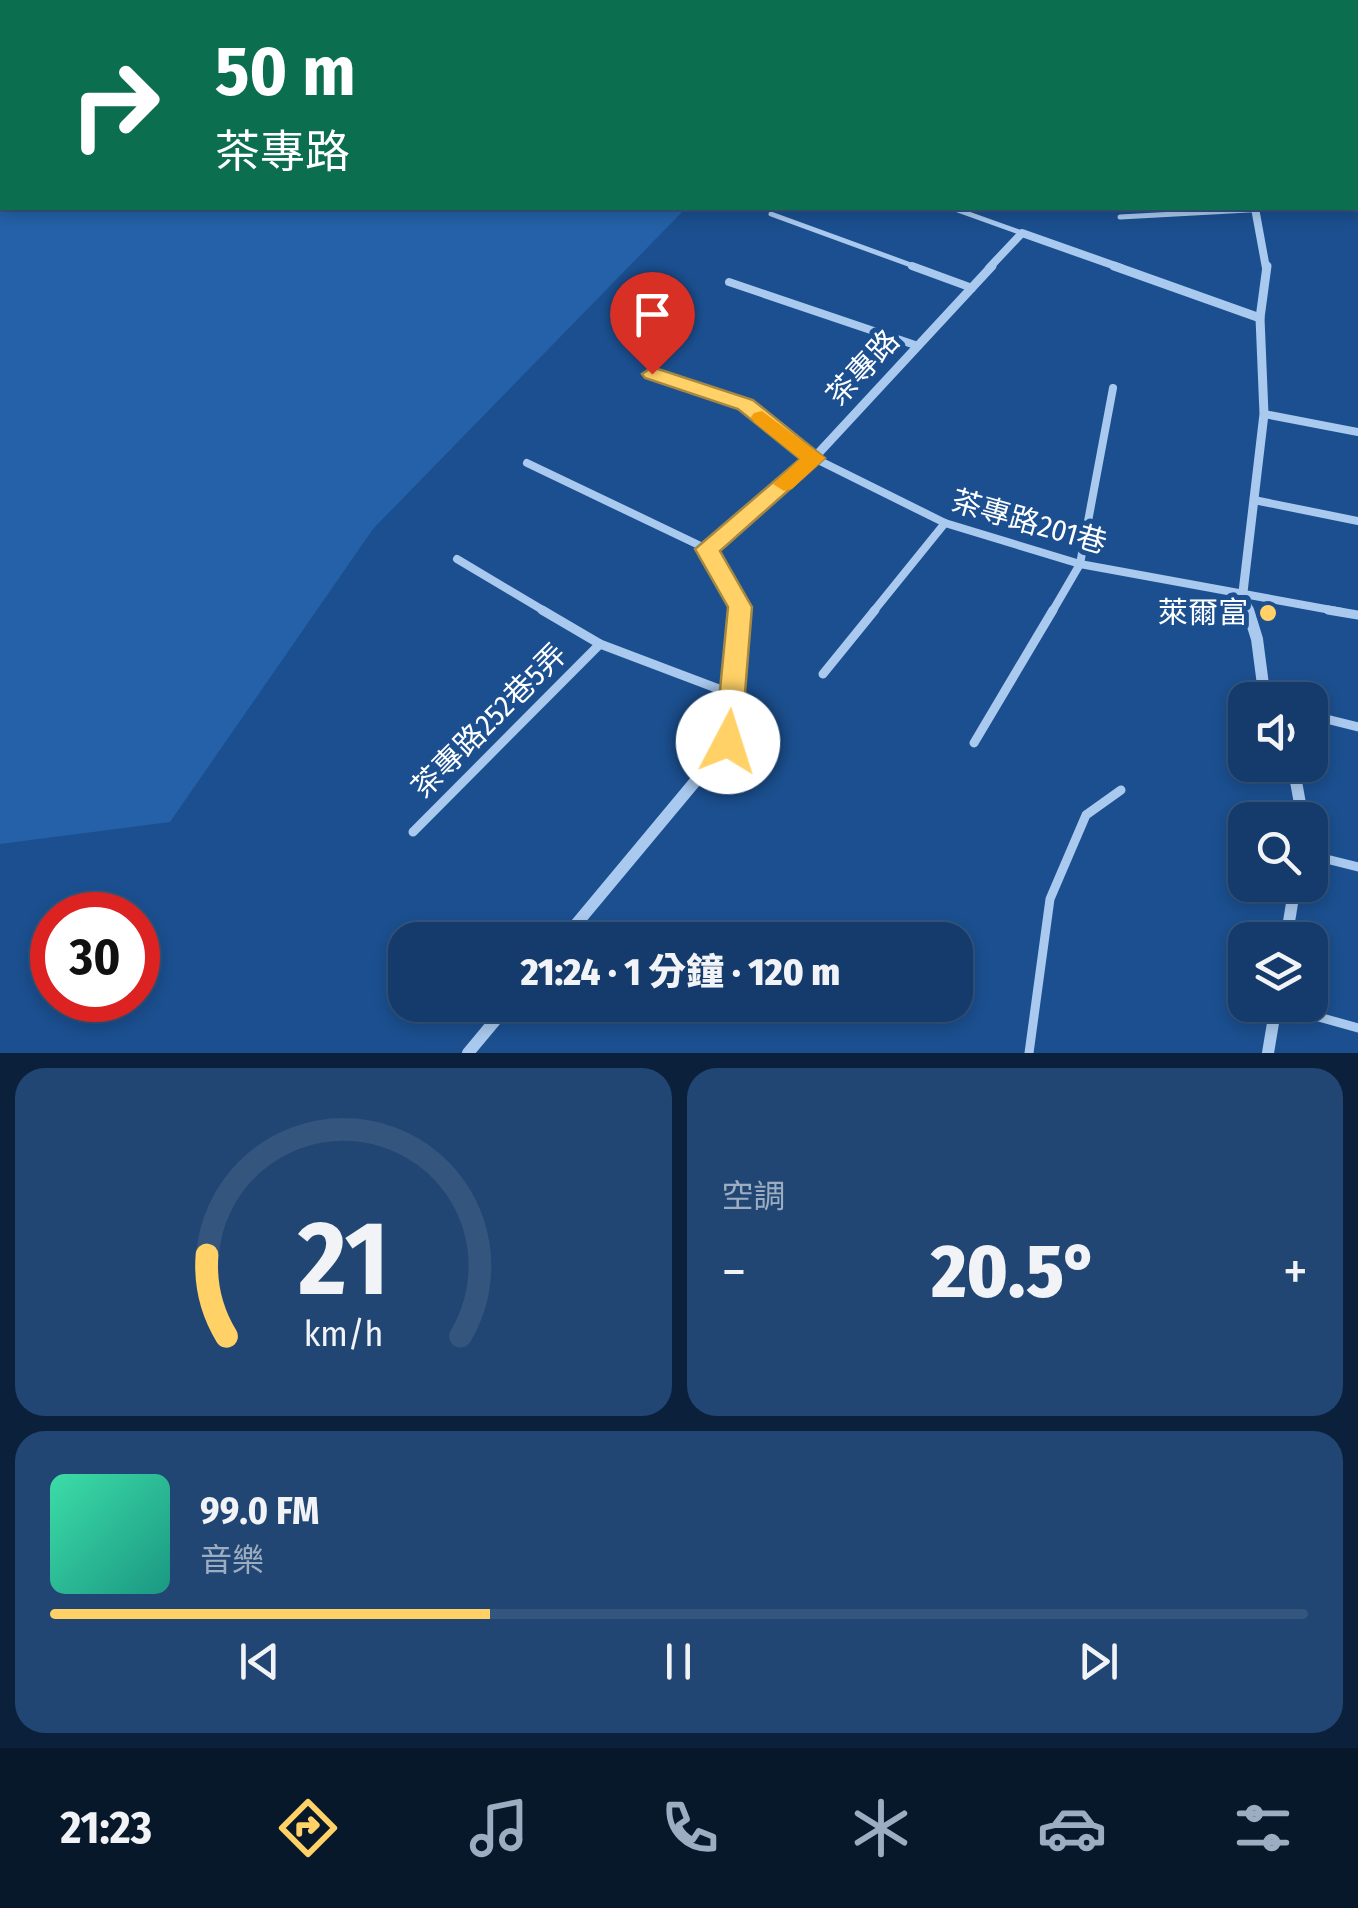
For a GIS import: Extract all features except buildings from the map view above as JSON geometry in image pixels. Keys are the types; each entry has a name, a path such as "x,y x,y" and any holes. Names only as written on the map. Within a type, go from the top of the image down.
{"street":[{"path":"1256,210 1267,263 1260,318 1264,414 1244,592 1257,639 1263,682"},
{"name":"茶專路","path":"707,549 814,458 1022,233"},
{"path":"1022,233 1260,318"},
{"path":"578,922 728,742 740,607 707,549"},
{"path":"468,1053 494,1022"},
{"path":"1268,1053 1273,1022"}],"lane":[{"path":"958,210 1022,233"},
{"path":"1120,217 1239,210"},
{"path":"771,214 972,288"},
{"path":"728,282 918,346"},
{"name":"茶專路201巷","path":"652,374 746,404 814,458 944,523 1080,564 1358,615"},
{"path":"974,743 1080,564 1113,388"},
{"path":"1264,414 1358,432"},
{"path":"526,463 707,549"},
{"path":"1254,500 1358,521"},
{"path":"824,674 944,523"},
{"path":"457,559 600,644 732,694"},
{"name":"茶專路252巷5弄","path":"413,832 600,644"},
{"path":"1328,720 1358,728"},
{"path":"1029,1053 1050,899 1086,815 1121,790"},
{"path":"1328,860 1358,867"},
{"path":"1328,1020 1358,1028"}],"shaded area":[{"path":"0,210 684,210 373,529 170,822 0,844"}],"slow traffic":[{"path":"762,417 814,458 784,484"}],"place":[{"name":"萊爾富","path":"1268,613"}],"route":[{"path":"652,374 746,404 814,458 707,549 740,607 728,742"}]}
